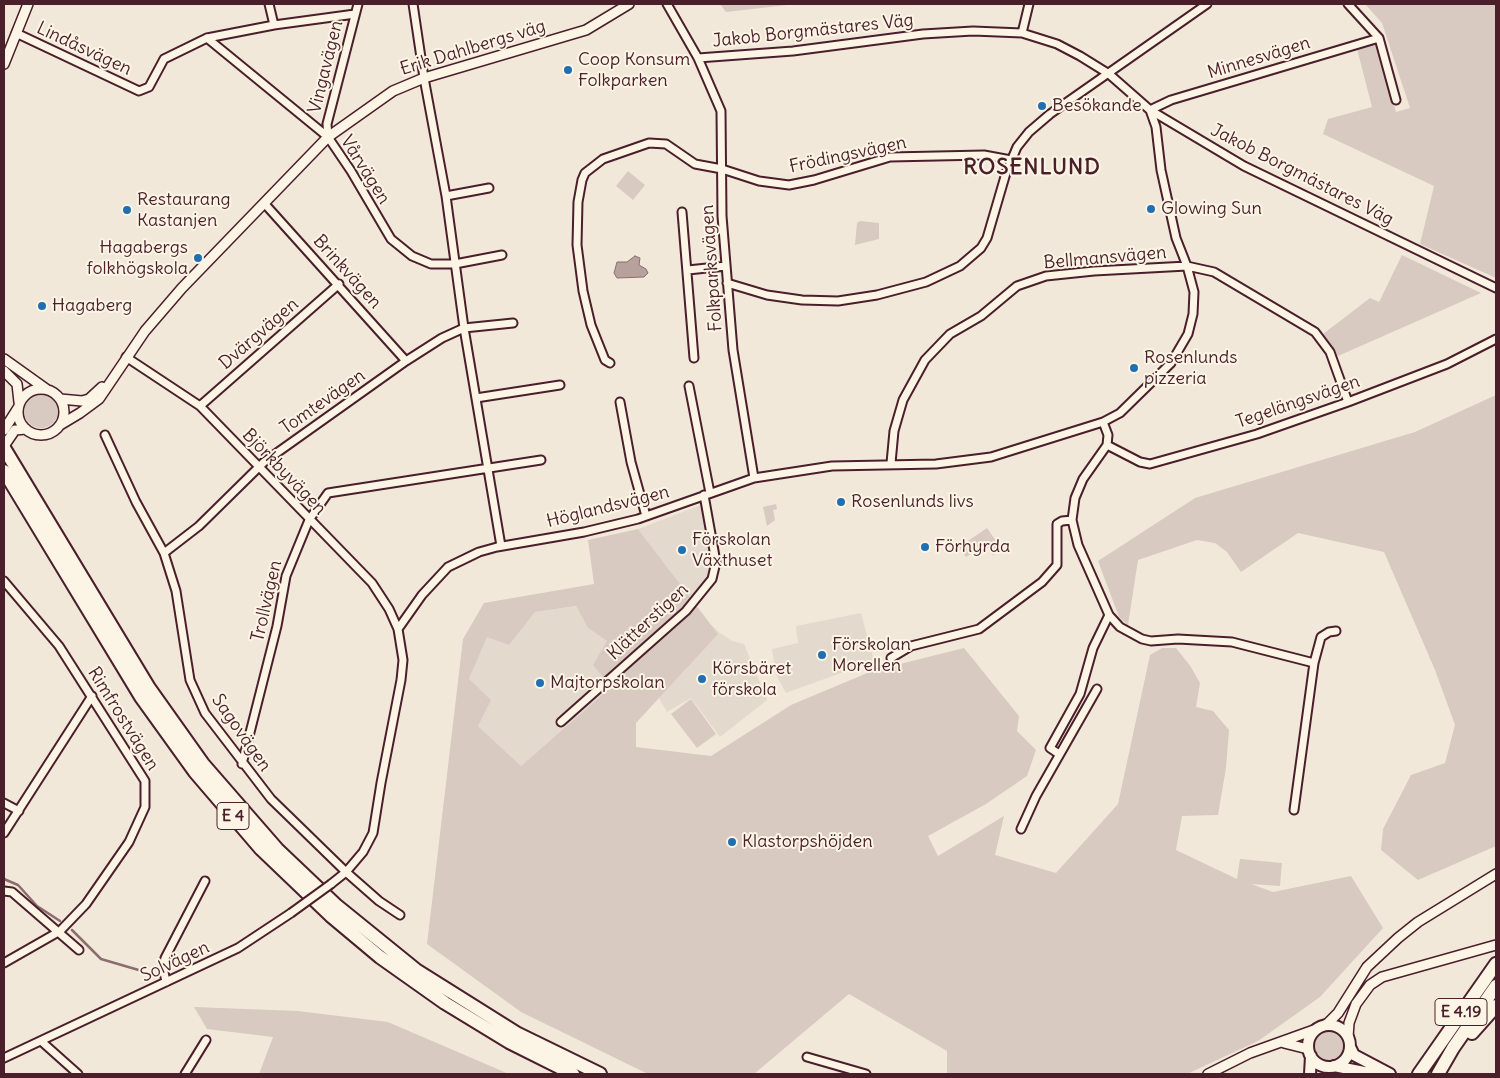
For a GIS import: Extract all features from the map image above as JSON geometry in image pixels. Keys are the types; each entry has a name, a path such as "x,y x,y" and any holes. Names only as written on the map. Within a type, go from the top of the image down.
{"highway":[{"name":"E 4","path":"4,447 149,688 203,764 277,849 337,906 416,970 518,1034 600,1074"},
{"name":"E 4","path":"4,471 141,697 195,772 261,849 331,916 380,957 444,1002 485,1027 573,1074"},
{"name":"E 4.19","path":"1419,1074 1496,964"},
{"name":"E 4.19","path":"1438,1074 1469,1024 1496,986"},
{"path":"1444,1074 1461,1046 1496,1006"}],"main road":[{"path":"1310,1074 1309,1038 1314,1030 1326,1024 1341,1028 1354,1055 1390,1074"},
{"path":"1327,1069 1344,1060 1349,1042"},
{"path":"1309,1052 1320,1065 1327,1069 1374,1074"}],"street":[{"path":"4,64 28,4"},
{"path":"269,4 274,25"},
{"name":"Vingavägen","path":"328,138 327,124 358,4"},
{"path":"414,4 424,78 446,196 464,328 501,546"},
{"name":"Erik Dahlbergs väg","path":"60,425 94,403 126,357 182,288 328,138 393,91 424,78 586,30 629,4"},
{"name":"Jakob Borgmästares Väg","path":"667,4 698,58 792,51 923,34 973,31 1022,33 1057,44 1109,74 1150,110 1244,166 1496,288"},
{"path":"1022,33 1028,4"},
{"path":"727,284 767,295 802,300 838,301 877,295 926,282 960,266 982,248 987,238 1011,160 1029,132 1050,114 1207,4"},
{"path":"1348,4 1379,38 1396,100"},
{"name":"Lindåsvägen","path":"16,33 139,91 149,86 164,59 207,38 274,25 356,14"},
{"name":"Vårvägen","path":"207,38 328,138 351,171 391,239 412,256 431,264 455,264 502,255"},
{"name":"Minnesvägen","path":"1150,110 1171,100 1379,38"},
{"name":"Folkparksvägen","path":"698,58 721,111 722,216 734,362 754,478"},
{"name":"Höglandsvägen","path":"398,629 422,595 448,567 479,552 501,546 584,532 646,516 754,478 832,466 936,464 991,457 1103,422 1120,413 1155,381 1177,354 1188,334 1193,314 1194,292 1172,223 1161,170 1156,127 1150,110"},
{"name":"Frödingsvägen","path":"610,363 605,360 591,325 577,245 578,202 584,173 603,159 650,143 666,144 695,164 722,168 758,181 789,185 814,180 890,157 984,155 1011,160"},
{"path":"446,196 490,188"},
{"name":"Brinkvägen","path":"264,203 406,361"},
{"path":"682,212 694,358"},
{"path":"688,270 726,266"},
{"name":"Bellmansvägen","path":"891,464 894,431 902,400 925,360 950,334 981,316 1018,286 1046,276 1094,271 1187,266 1214,272 1314,332 1330,352 1348,402"},
{"name":"Dvärgvägen","path":"200,406 338,284"},
{"name":"Tomtevägen","path":"164,553 199,526 258,467 406,361 442,338 464,328 513,323"},
{"name":"Tegelängsvägen","path":"1107,445 1150,464 1257,434 1348,402 1447,364 1496,339"},
{"name":"Björkbyvägen","path":"126,357 200,406 372,583 389,609 398,629"},
{"path":"4,359 60,399 64,408 60,425 54,431 44,435 36,435 26,429 21,423 17,384 4,371"},
{"name":"Erik Dahlbergs väg","path":"60,399 72,401 89,399 111,378"},
{"path":"476,398 560,385"},
{"name":"Klätterstigen","path":"561,722 686,611 712,579 716,562 689,386"},
{"path":"4,430 28,393 38,389 46,389"},
{"path":"620,402 631,462 646,516"},
{"path":"1103,422 1108,435 1107,445 1083,479 1075,498 1072,520 1078,545 1108,615 1120,627 1142,639 1151,641 1178,639 1232,642 1314,663"},
{"path":"4,447 15,430 26,429"},
{"name":"Sagovägen","path":"105,435 136,502 164,553 176,591 190,680 205,714 271,800 346,872 379,901 400,915"},
{"name":"Trollvägen","path":"242,764 277,626 286,576 309,520 328,493 542,460"},
{"path":"891,658 911,646 979,629 1042,582 1057,566 1058,524 1062,521 1072,520"},
{"name":"Rimfrostvägen","path":"4,581 59,646 145,781 145,807 124,849 86,904 60,931 4,964"},
{"path":"1059,754 1050,748 1080,694 1093,648 1108,615"},
{"path":"346,872 363,852 374,833 380,783 401,680 403,660 398,629"},
{"path":"1294,810 1314,663 1321,637 1329,632 1336,631"},
{"path":"1021,829 1059,754 1097,689"},
{"path":"4,833 92,696"},
{"path":"4,803 19,811"},
{"name":"Solvägen","path":"4,1058 238,948 291,913 346,872"},
{"path":"1326,1024 1338,1014 1367,968 1398,938 1418,922 1496,874"},
{"path":"166,982 163,967 166,958 205,881"},
{"path":"4,891 12,892 60,931 79,950"},
{"path":"1349,1042 1349,1023 1356,1004 1370,985 1382,977 1496,945"},
{"path":"1208,1074 1250,1053 1314,1030"},
{"path":"184,1074 206,1040"},
{"path":"41,1041 78,1074"},
{"path":"1282,1042 1309,1052"},
{"path":"807,1058 866,1074"}],"shaded area":[{"path":"720,4 796,4 726,12"},
{"path":"1365,4 1496,4 1496,278 1420,244 1434,186 1323,134 1328,119 1372,107 1357,49 1375,42 1396,112 1410,108 1382,23"},
{"path":"628,171 645,185 633,200 616,186"},
{"path":"860,221 879,223 879,239 855,245 857,223"},
{"path":"1402,255 1481,293 1338,356 1323,334 1370,298 1379,302"},
{"path":"635,256 640,258 639,265 646,269 648,273 644,277 617,278 614,273 617,262 627,262"},
{"path":"41,394 53,399 58,411 53,423 41,428 29,423 24,411 29,399"},
{"path":"1496,395 1496,846 1418,880 1381,850 1383,829 1411,775 1445,763 1455,725 1435,670 1384,552 1298,533 1241,572 1227,552 1215,543 1197,540 1138,560 1128,625 1119,617 1098,561 1195,498 1415,432"},
{"path":"776,504 777,509 773,510 775,520 767,526 763,507"},
{"name":"Förskolan Växthuset","path":"701,505 713,567 709,578 690,598 638,529"},
{"path":"987,528 996,541 994,543 999,552 993,555 988,548 979,548 966,557 959,547"},
{"path":"638,529 718,634 636,723 636,747 711,756 791,705 872,671 964,648 1019,716 1017,731 1036,750 1027,776 986,804 928,836 938,856 1004,816 995,855 1056,873 1118,804 1150,655 1162,648 1176,648 1191,667 1200,683 1196,707 1213,711 1229,730 1226,768 1218,815 1182,816 1176,850 1237,879 1240,859 1282,863 1280,886 1251,884 1273,892 1351,876 1383,928 1320,997 1258,1041 1187,1074 947,1074 947,1051 849,994 754,1074 648,1074 521,1012 427,944 463,639 484,603 594,584 588,540","holes":["576,606 588,628 607,641 593,665 611,687 521,766 478,726 491,700 469,679 487,637 509,645 535,612"]},
{"name":"Majtorpskolan","path":"576,606 588,628 607,641 611,687 521,766 478,726 469,679 487,636 509,644 535,612"},
{"name":"Körsbäret förskola","path":"696,611 720,633 732,641 744,644 767,700 720,737 691,698 667,712 638,663"},
{"name":"Förskolan Morellen","path":"861,613 874,661 786,693 776,675 772,649 798,643 796,626"},
{"path":"691,699 716,734 697,748 671,714"},
{"path":"194,1007 298,1011 388,1022 509,1074 259,1074 273,1037 207,1029"},
{"path":"1329,1030 1335,1031 1340,1035 1344,1040 1344,1052 1340,1057 1335,1061 1329,1062 1323,1061 1318,1057 1314,1052 1313,1046 1314,1040 1318,1035 1323,1031"}],"waterway":[{"path":"4,879 18,885 37,906 60,921"},
{"path":"72,930 101,959 142,971 154,977"}],"place":[{"name":"Coop Konsum Folkparken","path":"568,70"},
{"name":"Besökande","path":"1042,106"},
{"name":"Glowing Sun","path":"1151,209"},
{"name":"Restaurang Kastanjen","path":"127,210"},
{"name":"Hagabergs folkhögskola","path":"198,258"},
{"name":"Hagaberg","path":"42,306"},
{"name":"Rosenlunds pizzeria","path":"1134,368"},
{"name":"Rosenlunds livs","path":"841,502"},
{"name":"Förhyrda","path":"925,547"},
{"name":"Förskolan Växthuset","path":"682,550"},
{"name":"Förskolan Morellen","path":"822,655"},
{"name":"Körsbäret förskola","path":"702,679"},
{"name":"Majtorpskolan","path":"540,683"},
{"name":"Klastorpshöjden","path":"732,842"}],"district":[{"name":"ROSENLUND","path":"1032,168"}]}
